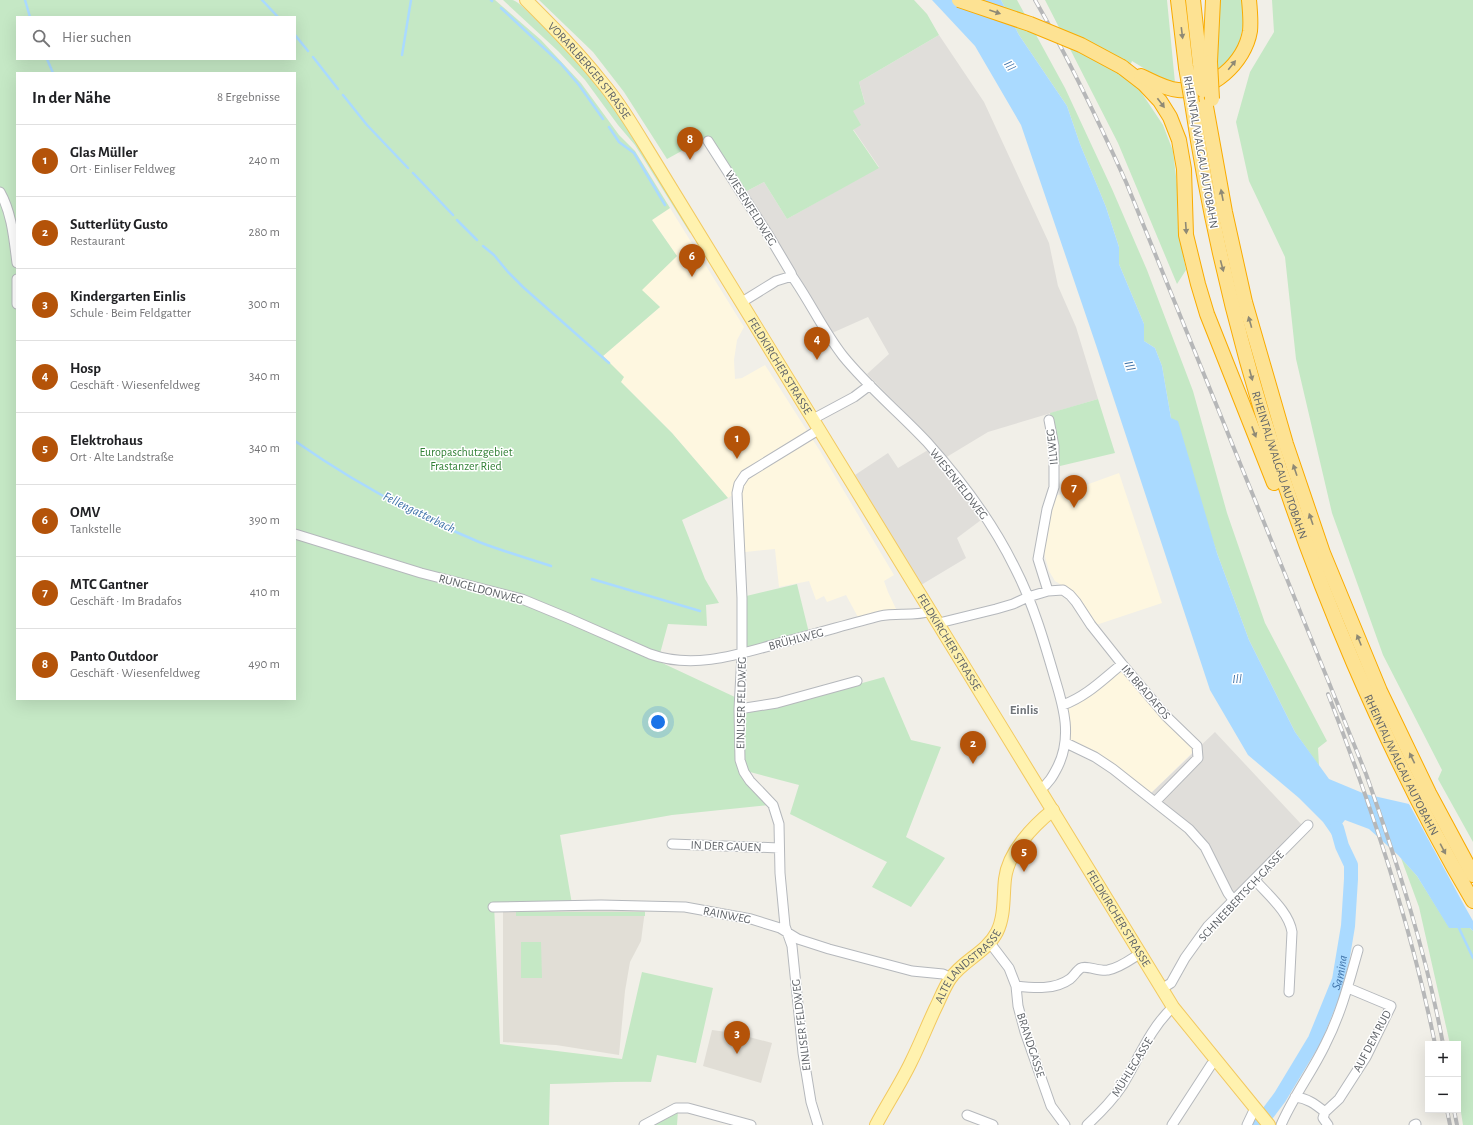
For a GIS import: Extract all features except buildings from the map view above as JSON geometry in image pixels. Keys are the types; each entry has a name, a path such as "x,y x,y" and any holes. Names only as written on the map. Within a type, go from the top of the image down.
{"highway":[{"path":"958,0 1030,24 1074,42 1163,87 1178,90 1196,89 1215,80 1230,69 1244,48 1250,32 1250,0"},
{"name":"RHEINTAL/WALGAU AUTOBAHN","path":"1178,0 1199,64"},
{"name":"RHEINTAL/WALGAU AUTOBAHN","path":"1193,0 1203,101 1225,212 1245,302 1286,444 1323,553 1380,691 1429,793 1473,875"},
{"path":"1199,64 1213,0"},
{"path":"1122,67 1144,84 1160,101 1170,117 1179,140 1184,169 1186,235 1207,314 1277,491 1302,536"},
{"name":"RHEINTAL/WALGAU AUTOBAHN","path":"1203,101 1201,165 1220,258 1278,469 1334,619 1377,717 1417,799 1473,901"}],"main road":[{"name":"VORARLBERGER STRASSE","path":"526,0 556,29 584,60 619,105 646,147"},
{"name":"FELDKIRCHER STRASSE","path":"646,147 1174,1007 1269,1125"},
{"name":"ALTE LANDSTRASSE","path":"876,1125 910,1064 951,978 990,943 1001,923 1005,876 1012,857 1024,839 1043,818 1053,810"}],"street":[{"name":"WIESENFELDWEG","path":"708,141 770,236 792,276 842,355 927,443 956,477 1005,548 1028,597 1063,705 1067,730 1066,743 1059,764 1052,778 1040,790"},
{"path":"0,192 10,217 16,256"},
{"path":"742,302 776,282 792,276"},
{"path":"816,424 870,385"},
{"name":"ILLWEG","path":"1048,591 1038,559 1047,509 1054,487 1054,446 1049,420"},
{"name":"EINLISER FELDWEG","path":"816,424 745,475 739,484 738,493 742,598 742,654 739,709 740,760 744,772 773,805 779,824 780,873 786,926 792,946 807,1081 811,1102 818,1125"},
{"name":"RUNGELDONWEG","path":"296,534 433,576 522,599 661,658"},
{"name":"IM BRADAFOS","path":"1028,597 1048,591 1063,590 1070,595 1082,610 1091,625 1122,664 1166,716 1197,746 1198,758 1156,802"},
{"path":"938,623 996,609 1013,604 1028,597"},
{"name":"BRÜHLWEG","path":"661,658 696,661 742,654 883,616 920,614 931,611"},
{"path":"1063,705 1076,700 1087,693 1122,664"},
{"path":"739,709 777,703 857,681"},
{"path":"1066,743 1095,757 1113,769 1190,830 1205,847 1228,893 1234,901"},
{"name":"SCHNEEBERTSCH-GASSE","path":"1163,988 1171,983 1185,958 1208,926 1308,825"},
{"name":"IN DER GAUEN","path":"672,844 779,848"},
{"path":"1255,880 1283,912 1291,926 1289,992"},
{"name":"RAINWEG","path":"493,907 601,905 685,907 751,919 780,928 798,939 829,949 912,971 943,974 951,978"},
{"name":"BRANDGASSE","path":"990,943 1009,968 1016,986 1018,1006 1025,1032 1052,1106 1066,1125"},
{"path":"1281,1125 1295,1097 1325,1045 1339,1016 1358,950"},
{"path":"1016,986 1037,988 1055,986 1070,979 1081,968 1085,967 1107,971 1129,961 1141,953"},
{"name":"AUF DEM RUD","path":"1325,1112 1339,1099 1366,1057 1391,1006 1348,988"},
{"name":"MÜHLEGASSE","path":"1087,1125 1103,1110 1121,1088 1162,1018 1174,1007"},
{"path":"1172,1125 1211,1065 1216,1060"},
{"path":"1295,1097 1303,1098 1325,1112 1323,1118 1328,1125"},
{"path":"644,1125 676,1108 688,1108 751,1125"},
{"path":"1247,1125 1256,1109"},
{"path":"967,1115 993,1125"}],"shaded area":[{"path":"939,35 984,102 1049,243 1058,286 1076,327 1098,399 988,432 945,458 927,435 867,374 889,354 868,317 832,333 745,192 764,182 787,219 879,167 853,129 852,111 865,103 859,82"},
{"path":"670,208 744,327 737,340 734,360 735,379 742,378 765,365 820,451 894,575 884,581 897,611 859,619 846,595 827,602 824,596 816,600 809,581 779,587 775,549 745,552 741,519 741,497 731,496 728,498 672,433 621,382 603,356 660,307 641,290 677,256 652,220"},
{"path":"928,450 953,481 981,520 957,538 966,558 921,585 855,475 888,453 898,468"},
{"path":"1119,473 1162,603 1096,625 1073,592 1055,581 1049,571 1043,549 1053,497"},
{"path":"1118,664 1196,749 1148,796 1069,742 1063,700 1087,690"},
{"path":"1215,732 1302,825 1230,899 1209,852 1148,796"},
{"path":"503,910 645,910 641,941 630,962 625,991 619,1055 556,1045 503,1042"},
{"path":"712,1030 734,1033 772,1043 761,1083 703,1066"}],"green space":[{"name":"Europaschutzgebiet Frastanzer Ried","path":"0,0 495,0 541,40 581,83 619,135 635,151 670,208 652,220 677,256 642,290 660,307 603,356 624,377 621,382 672,433 728,498 682,520 705,579 719,603 706,605 707,626 668,624 658,661 737,698 737,712 776,707 884,677 911,740 941,747 906,837 945,858 911,907 872,887 887,862 790,814 799,785 739,769 769,805 672,815 560,835 572,904 494,904 500,1044 622,1059 642,972 713,988 696,1063 657,1055 651,1082 550,1084 549,1125 0,1125"},
{"path":"503,0 512,0 522,6 563,46 584,70 604,95 641,147 692,229 690,233 635,145 618,125 585,80 558,51"},
{"path":"539,0 914,0 927,14 939,35 859,82 865,104 853,111 861,125 853,130 879,168 787,219 764,182 745,192 709,136 667,159 624,92 593,52"},
{"path":"1001,0 1017,0 1065,88 1112,189 1147,270 1193,391 1227,513 1265,623 1327,741 1318,748 1319,766 1295,732 1249,640 1217,553 1171,418 1162,366 1155,348 1144,341 1144,324 1119,264 1119,247 1106,207 1080,144 1067,106 1019,35"},
{"path":"1045,0 1167,0 1175,83 1163,80 1132,61 1125,78 1137,86 1163,125 1173,151 1177,185 1178,229 1186,270 1177,284 1118,143"},
{"path":"1219,0 1243,0 1245,17 1237,52 1217,73 1216,35"},
{"path":"1272,0 1473,0 1473,842 1438,779 1442,770 1383,655 1332,513 1296,359 1285,257 1249,181 1236,122 1250,72 1274,32"},
{"path":"1098,399 1115,453 1060,466 1050,413"},
{"path":"797,584 810,637 738,659 738,598"},
{"path":"1401,858 1417,876 1449,927 1470,928 1473,931 1473,1125 1463,1125 1461,1112 1461,1041 1449,1041 1419,907"},
{"path":"516,912 645,912 645,916 516,916"},
{"path":"521,942 541,942 542,978 521,978"},
{"path":"678,1111 677,1125 651,1125"}],"water":[{"name":"Ill","path":"932,0 1001,0 1019,35 1067,106 1080,144 1106,207 1119,247 1119,264 1144,324 1144,341 1155,348 1162,366 1171,418 1178,421 1217,553 1249,640 1295,732 1329,779 1365,794 1409,804 1473,861 1473,931 1470,928 1449,928 1417,876 1398,855 1369,829 1345,820 1341,825 1345,841 1342,846 1339,845 1323,822 1299,798 1248,755 1210,690 1096,345 1021,125 975,46"}],"pier":[{"path":"1408,802 1473,858 1473,921 1464,905"}],"waterway":[{"name":"Fellengatterbach","path":"25,0 30,16"},
{"path":"262,0 277,16"},
{"path":"402,55 411,0"},
{"path":"501,8 561,64 579,85 603,119"},
{"path":"296,36 308,51"},
{"path":"313,57 338,89"},
{"name":"Fellengatterbach","path":"47,60 53,72"},
{"path":"343,95 367,125 408,168"},
{"path":"609,127 619,142 634,153 665,205"},
{"path":"413,173 453,215"},
{"path":"457,220 477,240"},
{"path":"483,246 494,255 523,287 609,363"},
{"name":"Fellengatterbach","path":"296,442 339,470 407,509 479,542 551,566"},
{"name":"Fellengatterbach","path":"592,579 700,611"},
{"name":"Samina","path":"1259,1125 1280,1097 1315,1039 1339,980 1348,926 1351,865 1342,846 1337,828"},
{"path":"1458,926 1473,958"}],"railway":[{"path":"1035,0 1083,90 1126,182 1366,774 1389,840 1410,908 1428,975 1442,1041"},
{"path":"1328,694 1360,780 1389,867 1414,955 1434,1041"},
{"path":"1448,1113 1450,1125"},
{"path":"1455,1113 1457,1125"}],"place":[{"name":"Panto Outdoor","path":"690,160"},
{"name":"OMV","path":"692,277"},
{"name":"Hosp","path":"817,360"},
{"name":"Glas Müller","path":"737,459"},
{"name":"MTC Gantner","path":"1074,508"},
{"name":"Sutterlüty Gusto","path":"973,764"},
{"name":"Elektrohaus","path":"1024,872"},
{"name":"Kindergarten Einlis","path":"737,1054"}],"district":[{"name":"Einlis","path":"1024,710"}]}
